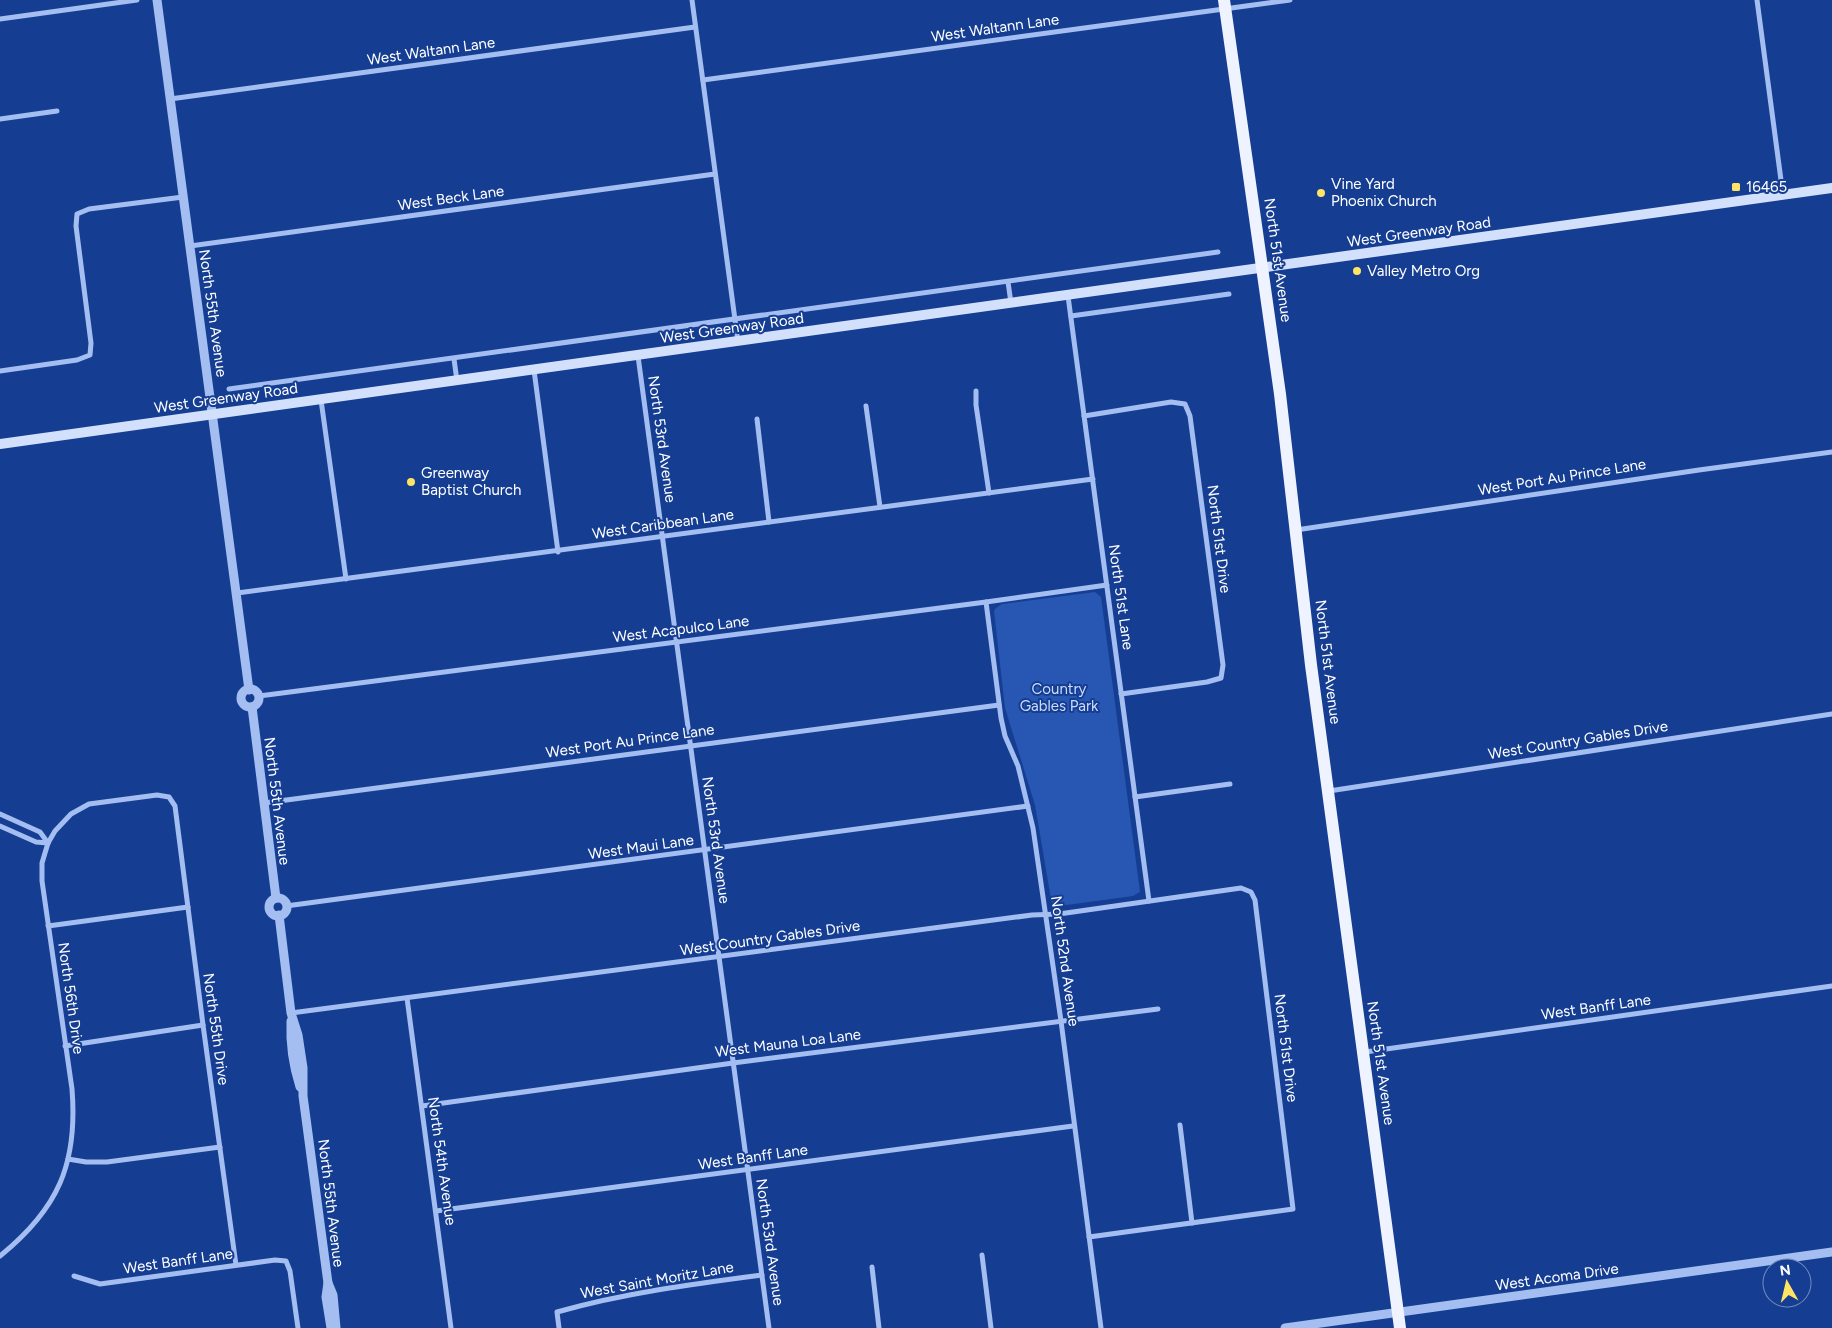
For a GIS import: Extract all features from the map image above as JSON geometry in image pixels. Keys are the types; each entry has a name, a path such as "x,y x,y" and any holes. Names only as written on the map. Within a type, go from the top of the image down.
{"main road":[{"name":"North 51st Avenue","path":"1225,4 1281,399 1311,665 1400,1328"},
{"name":"West Greenway Road","path":"0,442 321,400 1832,188"}],"street":[{"path":"0,19 137,0"},
{"name":"North 55th Avenue","path":"157,0 249,690 243,694 242,701 246,706 252,707 276,898 270,902 269,910 273,914 279,915 292,1013 290,1037 295,1070 303,1096 328,1283 332,1295 336,1328"},
{"path":"692,0 738,342"},
{"name":"West Waltann Lane","path":"702,80 1225,4 1290,0"},
{"path":"1757,0 1783,195"},
{"name":"West Waltann Lane","path":"170,99 696,27"},
{"path":"0,119 57,112"},
{"name":"West Beck Lane","path":"190,246 715,174"},
{"path":"0,371 77,360 90,355 91,344 76,226 77,214 89,210 183,197"},
{"name":"West Greenway Road","path":"229,389 1218,252"},
{"path":"1008,282 1011,304"},
{"path":"1071,316 1229,294"},
{"name":"North 51st Lane","path":"1068,296 1149,902"},
{"name":"North 53rd Avenue","path":"638,356 769,1328"},
{"path":"454,359 457,381"},
{"path":"534,370 558,552"},
{"path":"976,391 976,405 989,493"},
{"path":"321,400 346,579"},
{"name":"North 51st Drive","path":"1084,416 1172,402 1185,404 1190,416 1223,665 1221,678 1207,682 1121,694"},
{"path":"866,406 880,507"},
{"path":"757,419 769,522"},
{"name":"West Port Au Prince Lane","path":"1296,530 1832,452"},
{"name":"West Caribbean Lane","path":"237,593 558,552 662,536 1092,479"},
{"name":"West Acapulco Lane","path":"259,696 1107,585"},
{"name":"North 52nd Avenue","path":"986,602 999,705 1005,736 1018,766 1028,806 1046,914 1101,1328"},
{"path":"249,690 256,692 259,696 257,704 252,707"},
{"name":"West Port Au Prince Lane","path":"264,803 999,705"},
{"name":"West Country Gables Drive","path":"1329,791 1832,714"},
{"path":"1135,797 1230,784"},
{"name":"North 55th Drive","path":"48,842 55,831 71,814 89,804 157,795 170,797 175,806 236,1265"},
{"name":"West Maui Lane","path":"286,906 1028,806"},
{"path":"0,814 40,832 48,842"},
{"path":"10,831 15,821"},
{"path":"0,826 36,842 48,842"},
{"name":"North 56th Drive","path":"48,842 42,863 42,880 73,1112 72,1136 68,1158"},
{"name":"West Country Gables Drive","path":"292,1013 1149,902 1241,888 1251,892"},
{"name":"North 51st Drive","path":"1192,1223 1293,1209 1255,900 1251,892"},
{"path":"276,898 283,900 286,906 285,912 279,915"},
{"path":"48,926 188,907"},
{"name":"West Banff Lane","path":"1363,1052 1832,986"},
{"name":"North 54th Avenue","path":"407,998 451,1328"},
{"name":"West Mauna Loa Lane","path":"422,1106 733,1063 1158,1009"},
{"path":"65,1046 203,1026"},
{"name":"West Banff Lane","path":"436,1211 1073,1126"},
{"path":"1089,1237 1192,1223 1180,1126"},
{"path":"0,1256 23,1237 44,1212 59,1185 68,1158 86,1162 107,1162 220,1147"},
{"name":"West Acoma Drive","path":"1285,1328 1832,1252"},
{"path":"982,1255 990,1328"},
{"name":"West Banff Lane","path":"74,1276 100,1284 275,1260 286,1261 290,1271 298,1328"},
{"path":"872,1267 879,1328"},
{"name":"West Saint Moritz Lane","path":"559,1328 557,1312 658,1291 762,1275"},
{"name":"North 55th Avenue","path":"328,1283 326,1296 331,1328"}],"green space":[{"name":"Country Gables Park","path":"1095,592 1101,597 1140,892 1133,896 1059,906 1052,903 1035,805 1005,708 994,611 1002,604"}],"place":[{"name":"16465","path":"1736,187"},
{"name":"Vine Yard Phoenix Church","path":"1321,193"},
{"name":"Valley Metro Org","path":"1357,271"},
{"name":"Greenway Baptist Church","path":"411,482"}]}
